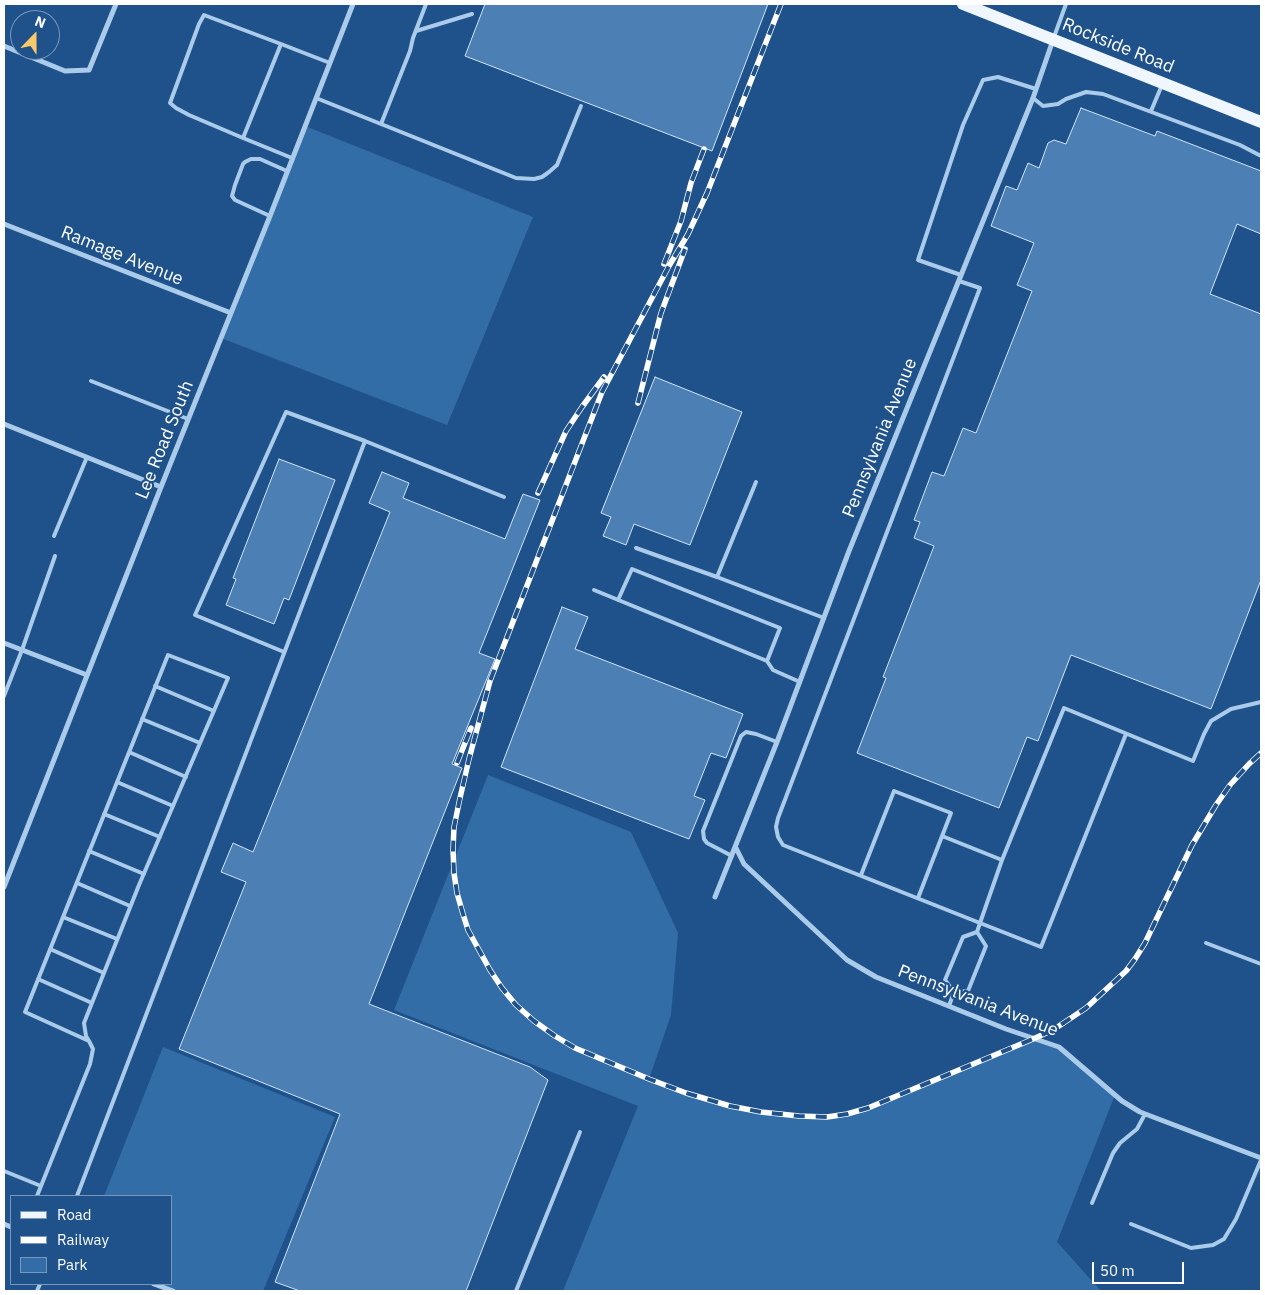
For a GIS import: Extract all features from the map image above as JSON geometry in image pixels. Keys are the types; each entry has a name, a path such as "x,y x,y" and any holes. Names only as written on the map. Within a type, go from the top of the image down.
{"main road":[{"name":"Rockside Road","path":"963,4 1261,122"}],"street":[{"path":"4,46 65,71 89,70 116,4"},
{"name":"Lee Road South","path":"4,887 5,880 353,4"},
{"name":"Pennsylvania Avenue","path":"715,897 736,848 849,551 1036,89 1053,39"},
{"name":"Ramage Avenue","path":"4,224 231,313"},
{"path":"4,424 161,487"},
{"path":"4,643 87,675"},
{"name":"Pennsylvania Avenue","path":"736,848 744,864 847,960 876,977 1006,1029 1060,1047 1122,1101 1140,1112 1261,1159"},
{"path":"157,1285 173,1291"}],"lane":[{"path":"381,124 410,51 426,4"},
{"path":"1053,39 1066,4"},
{"path":"416,31 472,14"},
{"path":"292,158 189,115 170,103 199,24 204,15 330,63"},
{"path":"243,138 280,44"},
{"path":"1036,89 998,77 983,80 963,125 918,260 980,288 781,808 776,827 778,838 783,845 1041,947 1126,734"},
{"path":"1151,111 1163,83"},
{"path":"1032,98 1044,106 1058,104 1086,92 1103,94 1240,145 1261,156"},
{"path":"316,98 516,178 534,179 542,177 557,165 581,106"},
{"path":"270,216 234,200 232,196 235,185 243,164 254,158 287,171"},
{"path":"91,381 188,419"},
{"path":"284,652 195,614 286,412 365,441 504,497"},
{"path":"77,1195 365,441"},
{"path":"54,536 87,457"},
{"path":"717,577 756,482"},
{"path":"636,548 824,618"},
{"path":"4,696 55,556"},
{"path":"618,600 632,569 780,628 767,661"},
{"path":"594,590 767,661 773,670 800,682"},
{"path":"37,1195 90,1064 93,1049 89,1041 86,1036 84,1023 130,906 228,678 168,655 24,1012 89,1041"},
{"path":"155,686 214,711"},
{"path":"977,932 1002,860 1064,708 1193,761 1211,720 1231,709 1261,702"},
{"path":"142,719 200,743"},
{"path":"732,856 707,843 704,839 703,831 741,736 746,732 777,742"},
{"path":"129,752 186,777"},
{"path":"117,782 173,806"},
{"path":"861,875 894,791 951,813 918,898"},
{"path":"104,814 160,837"},
{"path":"942,836 1002,860"},
{"path":"89,851 144,874"},
{"path":"76,883 130,906"},
{"path":"63,917 117,940"},
{"path":"954,992 945,980 964,937 977,932"},
{"path":"954,992 968,991 986,946 977,932"},
{"path":"1206,943 1261,964"},
{"path":"50,949 104,973"},
{"path":"38,979 92,1003"},
{"path":"949,1006 954,992"},
{"path":"1092,1203 1113,1153 1120,1143 1137,1128 1145,1114"},
{"path":"516,1291 580,1132"},
{"path":"1131,1224 1191,1248 1212,1245 1224,1239 1236,1220 1261,1159"},
{"path":"4,1171 41,1186"}],"green space":[{"path":"305,126 533,217 447,425 221,338"},
{"path":"488,775 631,832 678,933 671,1015 649,1079 686,1093 730,1106 761,1112 827,1117 868,1108 1033,1039 1059,1047 1115,1095 1057,1242 1101,1291 563,1291 638,1106 394,1010"},
{"path":"163,1047 335,1117 263,1291 173,1291 157,1285 172,1285 172,1195 104,1195"}],"building":[{"path":"485,4 768,4 712,151 465,56"},
{"path":"1081,108 1155,136 1157,131 1261,171 1261,234 1237,224 1210,294 1261,314 1261,580 1211,709 1071,655 1038,741 1027,737 999,808 857,753 886,678 883,677 934,546 914,538 920,522 914,520 932,472 944,476 963,428 976,433 1032,291 1017,285 1034,243 991,226 1006,186 1017,190 1028,163 1039,168 1048,143 1054,140 1066,144"},
{"path":"655,377 742,412 690,545 634,524 626,545 603,536 611,517 601,513"},
{"path":"279,459 335,480 289,600 284,598 274,624 226,605 236,579 233,578"},
{"path":"382,472 409,483 403,498 505,539 523,494 540,500 479,653 495,659 452,764 462,768 369,1004 530,1067 548,1080 466,1291 300,1291 275,1282 340,1114 179,1049 246,882 221,872 233,843 253,852 390,512 369,503"},
{"path":"562,607 588,617 575,649 743,714 726,758 711,753 694,796 705,800 689,839 501,767"}],"railway":[{"path":"781,4 707,193 688,234 602,392 490,681 460,798 454,827 453,850 457,893 463,914 468,930 490,970 516,1005 555,1036 575,1048 649,1079 686,1093 730,1106 761,1112 827,1117 847,1114 868,1108 1033,1039 1053,1030 1086,1008 1126,971 1135,959 1145,943 1192,845 1216,805 1230,785 1261,753"},
{"path":"664,264 681,221 691,183 704,149"},
{"path":"638,403 661,313 685,249"},
{"path":"538,493 566,431 604,377"},
{"path":"457,763 471,728"}]}
